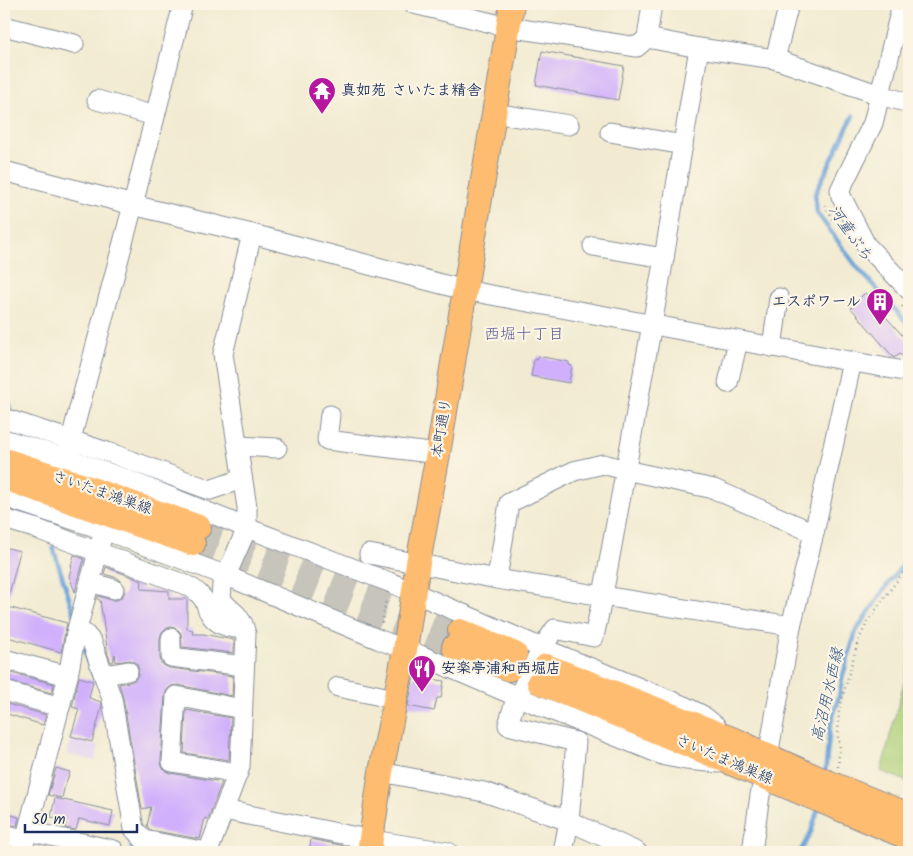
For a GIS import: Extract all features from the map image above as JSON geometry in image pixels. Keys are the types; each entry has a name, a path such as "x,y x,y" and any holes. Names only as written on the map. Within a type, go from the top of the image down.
{"main road":[{"name":"本町通り","path":"371,846 381,772 405,650 512,4"},
{"name":"さいたま鴻巣線","path":"4,460 72,482 196,536 4,478"},
{"path":"457,639 512,661"},
{"name":"さいたま鴻巣線","path":"543,665 738,741 766,767"},
{"name":"さいたま鴻巣線","path":"543,665 736,765 766,767 813,787 837,787 909,815"},
{"name":"さいたま鴻巣線","path":"837,787 909,838"}],"street":[{"path":"68,449 133,205 183,4"},
{"path":"414,4 508,27 637,47 647,38 652,4"},
{"path":"775,59 789,4"},
{"path":"902,4 873,123 840,190 841,196 866,245 909,290"},
{"path":"4,26 74,44"},
{"path":"647,38 775,59 909,103"},
{"path":"563,852 576,742 508,725 518,697 543,665 555,629 594,638 664,258 699,48"},
{"path":"97,100 155,116"},
{"path":"494,113 569,125"},
{"path":"610,132 683,145"},
{"path":"4,171 464,290 909,372"},
{"path":"76,633 85,634 92,642 112,699 134,828 144,840 207,852 240,767 246,634 237,615 224,603 221,597 222,585 247,528 238,446 224,354 252,234"},
{"path":"593,246 664,258"},
{"path":"772,347 779,298"},
{"path":"728,382 738,341"},
{"path":"752,852 760,796 791,626 814,533 852,361"},
{"path":"330,415 326,440 438,454"},
{"path":"4,418 131,481 414,592 543,665"},
{"path":"4,439 116,455 210,490 242,479"},
{"path":"238,446 277,448"},
{"path":"497,579 509,503 574,471 603,464 714,489 814,533"},
{"path":"4,497 104,530 227,576 518,697 666,756 736,765"},
{"path":"4,519 34,528 192,588 198,592 209,612 218,623 232,628 244,628"},
{"path":"25,841 68,676 76,633 104,530"},
{"path":"369,554 497,579 791,626"},
{"path":"90,582 114,589"},
{"path":"171,638 171,657 244,666"},
{"path":"4,659 68,676"},
{"path":"104,675 128,672"},
{"path":"338,687 395,698"},
{"path":"4,691 60,707"},
{"path":"238,773 172,762 176,696 242,709"},
{"path":"381,772 484,792 568,821 628,850"},
{"path":"224,810 371,846 448,852"},
{"path":"4,834 25,841 114,850"}],"path":[{"path":"837,787 840,755 840,743 838,740 840,710 852,658 866,625 909,565"},
{"path":"381,628 387,592"}],"shaded area":[{"path":"71,739 99,746 95,761 67,754"}],"green space":[{"path":"909,663 909,782 881,771"}],"building":[{"path":"542,51 624,66 618,100 536,85"},
{"name":"エスポワール","path":"865,293 909,343 909,350 902,356 900,354 894,358 851,308"},
{"path":"538,356 569,362 569,365 572,366 569,383 531,376 534,359 537,360"},
{"path":"4,547 20,551 8,599 4,598"},
{"path":"74,555 84,559 75,592 69,576"},
{"path":"106,567 142,581 141,589 169,591 169,599 187,599 187,629 193,630 192,634 203,634 234,640 234,653 182,647 181,633 171,627 162,632 160,638 161,663 165,666 233,676 232,696 178,685 171,686 165,695 162,767 170,773 222,782 208,819 205,818 200,839 150,830 147,826 151,807 142,809 123,697 119,684 135,680 139,670 137,664 131,660 116,662 115,654 113,662 111,662 108,655 100,600 97,599 98,596 117,600 122,597 125,587 118,578 104,574"},
{"path":"4,606 67,623 61,652 4,636"},
{"path":"4,671 54,684 52,693 4,680"},
{"path":"414,676 444,681 441,698 437,698 434,711 408,706"},
{"path":"79,677 93,681 89,698 101,702 102,706 92,742 71,736 79,709 72,707"},
{"path":"4,703 46,715 43,725 4,713"},
{"path":"186,710 231,718 229,760 184,753"},
{"path":"56,768 70,772 62,798 48,795"},
{"path":"55,798 113,811 110,826 79,819 76,830 65,828 67,820 51,817"},
{"path":"4,813 19,817 17,826 4,823"},
{"path":"311,839 354,848 353,852 309,852"}],"waterway":[{"name":"河童ぶち","path":"853,116 815,194 817,213 857,267 909,325"},
{"path":"4,389 10,409"},
{"path":"53,547 74,614"},
{"name":"高沼用水西縁","path":"825,774 830,727 856,631 909,557"},
{"path":"82,641 89,665 96,680"},
{"name":"高沼用水西縁","path":"800,852 811,832 819,806"},
{"path":"129,834 133,852"}],"tunnel":[{"path":"199,527 460,631"},
{"path":"193,544 454,647"}],"place":[{"name":"真如苑 さいたま精舎","path":"322,115"},
{"name":"エスポワール","path":"880,326"},
{"name":"安楽亭浦和西堀店","path":"422,693"}],"district":[{"name":"西堀十丁目","path":"524,334"}]}
